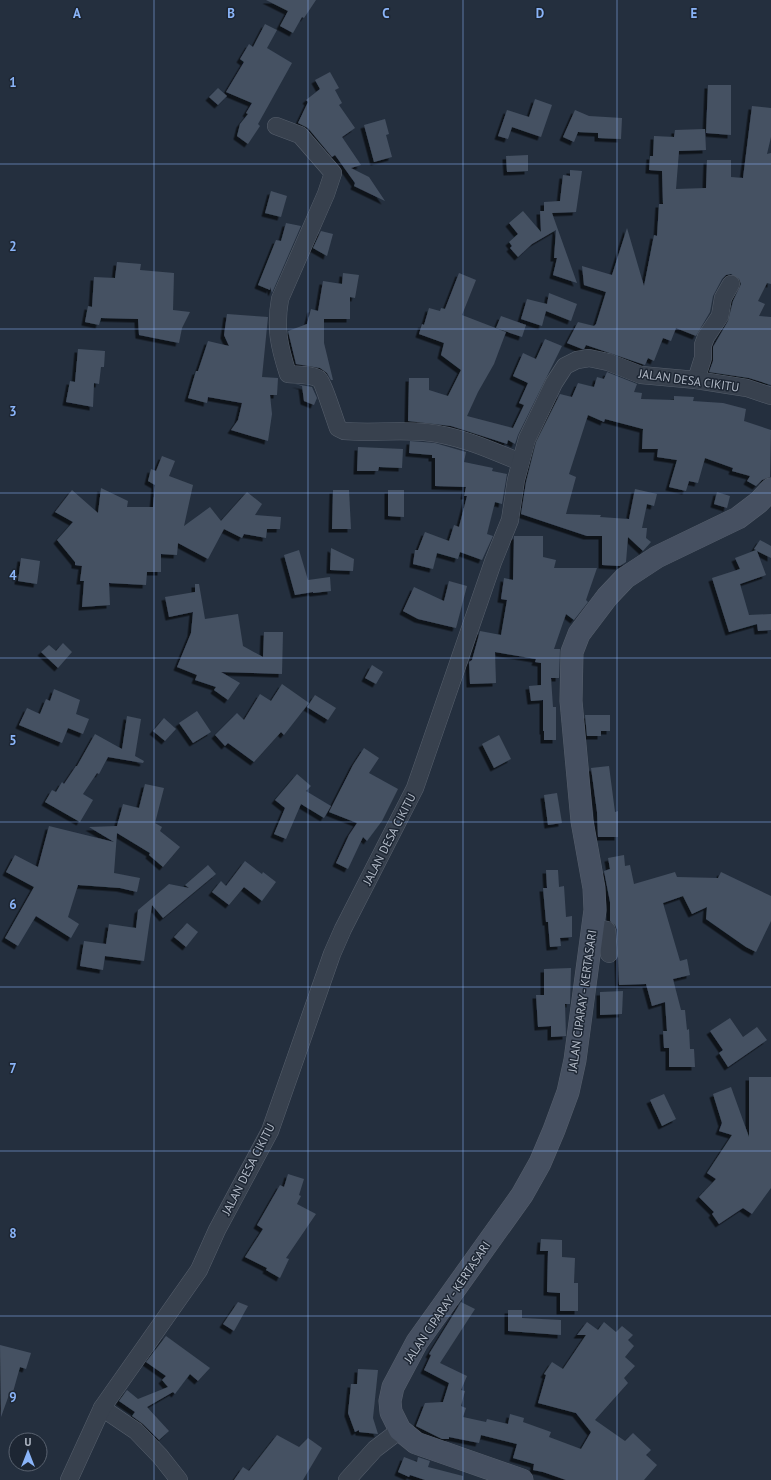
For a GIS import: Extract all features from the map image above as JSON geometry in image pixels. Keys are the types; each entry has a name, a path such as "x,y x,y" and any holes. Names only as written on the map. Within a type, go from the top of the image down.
{"main road":[{"name":"JALAN CIPARAY - KERTASARI","path":"522,1480 416,1442 400,1430 391,1412 390,1401 393,1387 417,1342 522,1195 540,1163 561,1113 575,1060 593,928 594,888 582,820 572,722 570,670 572,652 587,622 625,578 657,557 738,518 759,502 771,489"}],"street":[{"path":"276,126 300,135 333,173 326,194 280,299 277,316 277,335 288,374 303,375 319,379 323,385 338,428 344,431 422,432 437,434 474,443 520,462"},
{"path":"696,380 703,358 703,345 706,337 720,316 723,298 731,284"},
{"name":"JALAN DESA CIKITU","path":"69,1480 102,1408 199,1270 217,1230 270,1131 342,929 415,788 493,562 510,520 520,462 527,439 554,383 565,366 577,360 589,358 608,362 641,375 696,380 747,388 771,396"},
{"path":"593,928 608,930 609,954"},
{"path":"102,1408 136,1431 160,1456 179,1480"},
{"path":"347,1480 375,1450 400,1430"}],"building":[{"path":"266,0 316,0 304,18 302,17 293,33 280,26 288,11"},
{"path":"265,24 277,30 267,48 292,63 258,124 260,126 248,144 237,136 240,124 248,114 246,113 252,103 226,92 244,62 240,59 249,44 253,47"},
{"path":"330,72 339,88 335,90 342,103 339,105 355,128 342,137 361,165 351,168 369,177 385,201 354,186 355,183 335,155 332,157 308,128 298,123 308,102 306,100 320,89 315,80"},
{"path":"708,85 731,85 731,135 706,133"},
{"path":"218,88 227,96 218,105 209,97"},
{"path":"535,99 552,105 541,137 512,127 508,139 498,136 507,110 529,117"},
{"path":"752,106 771,108 771,137 767,154 771,153 771,284 767,283 758,301 765,304 759,316 771,317 771,385 749,378 709,372 713,361 713,347 728,321 733,301 741,284 739,279 731,274 726,275 722,279 713,296 710,312 696,336 676,328 671,341 663,338 654,361 648,358 645,365 586,345 584,349 582,349 567,343 578,322 594,326 596,324 606,292 584,285 582,266 612,275 627,228 644,286 654,235 657,236 659,204 663,204 662,171 649,170 650,156 653,156 654,136 674,137 675,130 705,129 706,150 679,151 676,189 706,188 707,160 731,160 731,177 743,178"},
{"path":"575,110 589,116 622,118 621,139 598,138 598,133 578,132 574,142 563,137"},
{"path":"385,119 389,134 386,135 392,157 374,162 364,125"},
{"path":"528,155 528,171 507,172 506,156"},
{"path":"570,170 582,171 576,212 552,213 577,283 553,275 557,258 554,258 556,230 532,244 518,257 510,248 512,246 509,242 518,234 509,223 523,211 541,232 540,211 544,211 544,202 560,201 563,175 570,176"},
{"path":"271,191 287,196 281,217 265,213"},
{"path":"286,223 301,226 272,293 270,287 270,290 258,285 276,240 281,241"},
{"path":"321,231 333,234 327,256 313,248"},
{"path":"117,262 141,264 140,270 174,273 173,310 190,312 182,328 179,343 139,335 138,319 101,318 99,325 85,322 88,306 92,307 94,277 115,278"},
{"path":"343,273 359,275 355,298 350,297 350,319 324,319 324,343 333,380 331,380 327,373 320,368 296,364 288,331 307,324 311,309 318,311 323,281 342,284"},
{"path":"459,273 476,280 462,315 506,332 494,364 478,392 467,416 513,428 524,405 519,403 528,383 513,376 523,353 536,359 545,339 562,346 515,444 508,440 507,444 451,426 408,421 409,378 429,378 429,390 448,396 461,370 441,355 444,343 419,334 422,324 424,325 429,308 440,311 441,308 445,309"},
{"path":"549,293 577,304 571,321 546,311 542,326 521,319 527,299 547,304"},
{"path":"227,314 268,317 262,377 278,378 277,395 270,395 272,414 268,441 231,430 238,420 242,403 208,397 207,403 188,398 196,371 198,371 208,341 229,346 224,335"},
{"path":"501,316 526,325 522,337 496,328"},
{"path":"78,349 105,351 104,367 101,367 99,384 94,383 93,407 66,402 70,381 75,382"},
{"path":"607,372 637,384 634,392 642,393 641,399 674,400 674,396 694,397 693,401 723,403 746,409 744,421 771,430 770,477 762,480 756,486 747,481 750,476 732,471 733,468 705,458 698,483 689,481 686,491 669,487 677,460 657,457 658,449 642,449 643,429 605,419 604,422 588,415 569,474 576,477 566,514 601,515 600,517 629,519 635,489 657,494 654,506 647,504 642,528 647,528 646,538 651,542 643,551 628,537 626,562 620,566 602,565 602,536 587,536 521,514 526,482 536,442 560,394 572,397 578,383 594,387 597,377 604,379"},
{"path":"295,384 312,387 317,398 314,405 304,401 302,386"},
{"path":"410,441 435,443 466,452 464,462 493,468 492,471 507,474 502,504 495,502 487,534 493,536 482,560 460,552 458,559 437,553 433,569 413,564 415,550 418,550 425,532 449,541 454,525 459,527 467,496 464,496 466,487 435,486 435,458 432,458 432,455 409,453"},
{"path":"358,447 403,449 402,468 379,467 378,471 357,471"},
{"path":"162,456 175,461 169,476 193,485 184,526 210,507 221,521 247,492 262,504 255,515 281,517 280,529 267,529 266,538 244,534 242,538 224,529 208,559 178,543 177,555 161,554 161,572 147,572 146,585 109,583 110,605 82,607 84,581 80,581 82,566 75,565 75,562 57,540 73,522 55,512 72,490 98,513 101,488 128,501 127,507 153,507 155,485 148,481 151,469 156,471"},
{"path":"333,490 349,490 351,529 332,529"},
{"path":"388,490 404,490 404,517 388,516"},
{"path":"717,492 730,496 727,508 714,504"},
{"path":"514,536 543,536 543,557 556,560 554,568 597,568 586,600 588,602 574,620 566,614 554,649 560,649 559,678 551,678 553,707 556,707 556,740 544,740 543,700 531,701 529,686 541,685 541,663 535,662 536,659 495,652 496,683 470,684 469,662 472,660 480,631 501,635 507,600 501,599 504,578 513,580"},
{"path":"760,540 771,546 771,558 757,551 766,575 740,584 749,615 771,614 771,630 758,631 757,624 729,632 712,578 740,569 735,558 756,550 754,549"},
{"path":"331,548 354,559 353,571 330,570"},
{"path":"299,550 308,580 330,577 331,591 295,595 284,555"},
{"path":"21,558 40,561 37,584 18,581"},
{"path":"449,581 467,586 456,628 418,619 403,611 414,587 444,601"},
{"path":"195,584 199,584 205,619 238,614 243,646 263,657 264,632 283,632 282,674 221,672 240,683 228,700 214,690 216,687 195,680 197,675 177,667 191,633 193,612 169,617 165,597 195,592"},
{"path":"63,643 72,652 58,668 41,652 49,645 56,651"},
{"path":"372,665 383,672 376,684 365,678"},
{"path":"282,684 309,703 284,735 281,732 254,762 228,743 225,746 215,735 237,713 244,720 260,694 271,701"},
{"path":"54,689 80,700 76,714 89,719 83,734 68,728 62,743 19,725 27,708 40,714 46,699 50,701"},
{"path":"315,695 336,708 328,720 307,707"},
{"path":"197,711 211,732 193,743 179,723"},
{"path":"585,715 610,715 610,731 601,731 601,736 587,736"},
{"path":"127,716 141,719 135,756 144,761 143,763 108,757 99,774 97,773 83,794 93,800 80,822 45,802 52,790 56,792 62,782 64,784 77,766 95,734 122,749"},
{"path":"164,718 176,729 165,741 153,731"},
{"path":"499,735 511,759 494,768 482,744"},
{"path":"364,748 379,758 369,773 398,789 382,821 367,841 363,837 348,869 336,863 349,835 357,823 329,812 353,765"},
{"path":"609,766 615,812 618,811 618,837 598,837 597,812 591,768"},
{"path":"297,774 311,786 306,791 331,806 324,818 301,804 286,839 274,834 285,808 275,800"},
{"path":"145,784 164,788 155,823 162,827 160,831 180,847 163,867 149,855 150,853 117,833 114,873 140,878 137,892 120,888 78,885 68,917 79,924 71,938 36,916 18,946 5,938 34,887 6,872 15,855 38,867 49,826 114,842 89,827 117,826 123,804 139,808"},
{"path":"557,793 562,823 548,825 544,795"},
{"path":"624,855 625,866 630,865 634,884 675,872 677,877 718,878 721,872 771,896 771,921 756,952 746,947 706,919 707,907 692,914 683,896 663,903 680,961 687,959 690,975 673,979 681,1010 685,1010 687,1030 689,1029 690,1049 694,1049 695,1067 669,1067 669,1048 664,1048 663,1031 667,1031 665,1002 652,1006 646,984 619,985 617,929 610,921 610,902 604,871 610,869 608,858"},
{"path":"245,861 262,874 263,872 276,882 262,901 244,887 229,905 212,892 221,881 226,886"},
{"path":"208,865 216,874 163,918 152,905 144,961 105,956 103,970 80,966 84,941 106,944 109,924 136,928 138,910 169,884 189,888 185,885"},
{"path":"546,870 558,870 559,887 564,886 566,917 572,916 572,937 560,938 561,946 550,947 543,888 547,888"},
{"path":"187,923 198,932 186,947 174,937"},
{"path":"571,968 570,1004 565,1004 566,1036 551,1037 551,1026 538,1027 536,995 544,995 544,969"},
{"path":"623,991 622,1014 600,1015 600,992"},
{"path":"730,1018 743,1037 757,1027 767,1040 728,1067 719,1053 723,1050 710,1031"},
{"path":"749,1077 771,1077 771,1188 752,1214 743,1208 719,1224 712,1214 714,1212 699,1197 716,1179 707,1173 732,1135 719,1131 722,1123 713,1094 731,1087 749,1137"},
{"path":"664,1094 676,1119 662,1126 650,1100"},
{"path":"288,1174 304,1179 299,1195 301,1196 297,1204 316,1214 286,1258 289,1259 280,1278 266,1270 267,1268 245,1257 263,1229 257,1225 280,1185 284,1187"},
{"path":"541,1239 562,1240 562,1257 575,1258 574,1283 578,1283 578,1311 560,1311 560,1293 547,1292 548,1251 540,1251"},
{"path":"238,1302 248,1306 234,1331 223,1324"},
{"path":"461,1302 475,1309 440,1363 467,1376 461,1390 465,1391 461,1406 466,1408 463,1417 486,1422 487,1419 508,1424 510,1414 524,1418 523,1422 551,1432 549,1437 581,1449 591,1432 576,1413 538,1403 546,1375 544,1374 552,1362 563,1369 586,1335 577,1335 587,1322 598,1330 604,1322 616,1332 622,1326 633,1335 628,1340 634,1346 625,1357 635,1366 624,1378 628,1383 595,1420 625,1441 633,1433 651,1450 646,1455 657,1465 644,1480 566,1480 533,1470 534,1464 513,1458 517,1444 481,1435 479,1443 449,1437 449,1439 442,1439 416,1426 425,1403 443,1402 449,1383 424,1370 431,1355 429,1354"},
{"path":"508,1310 522,1310 522,1318 561,1320 561,1335 508,1331"},
{"path":"166,1336 210,1368 198,1381 190,1374 175,1394 173,1392 147,1407 169,1431 159,1440 143,1424 132,1416 135,1412 119,1401 127,1390 138,1399 168,1387 162,1380 166,1376 146,1362"},
{"path":"0,1345 31,1353 26,1369 20,1367 13,1392 10,1392 1,1417"},
{"path":"358,1369 378,1370 373,1418 378,1434 359,1432 359,1430 355,1432 348,1413 351,1384 357,1384"},
{"path":"277,1435 299,1447 308,1438 322,1448 303,1480 234,1480 243,1467 249,1471"},
{"path":"404,1457 417,1462 418,1457 430,1461 428,1467 463,1476 463,1480 425,1480 410,1475 409,1477 398,1472"}]}
